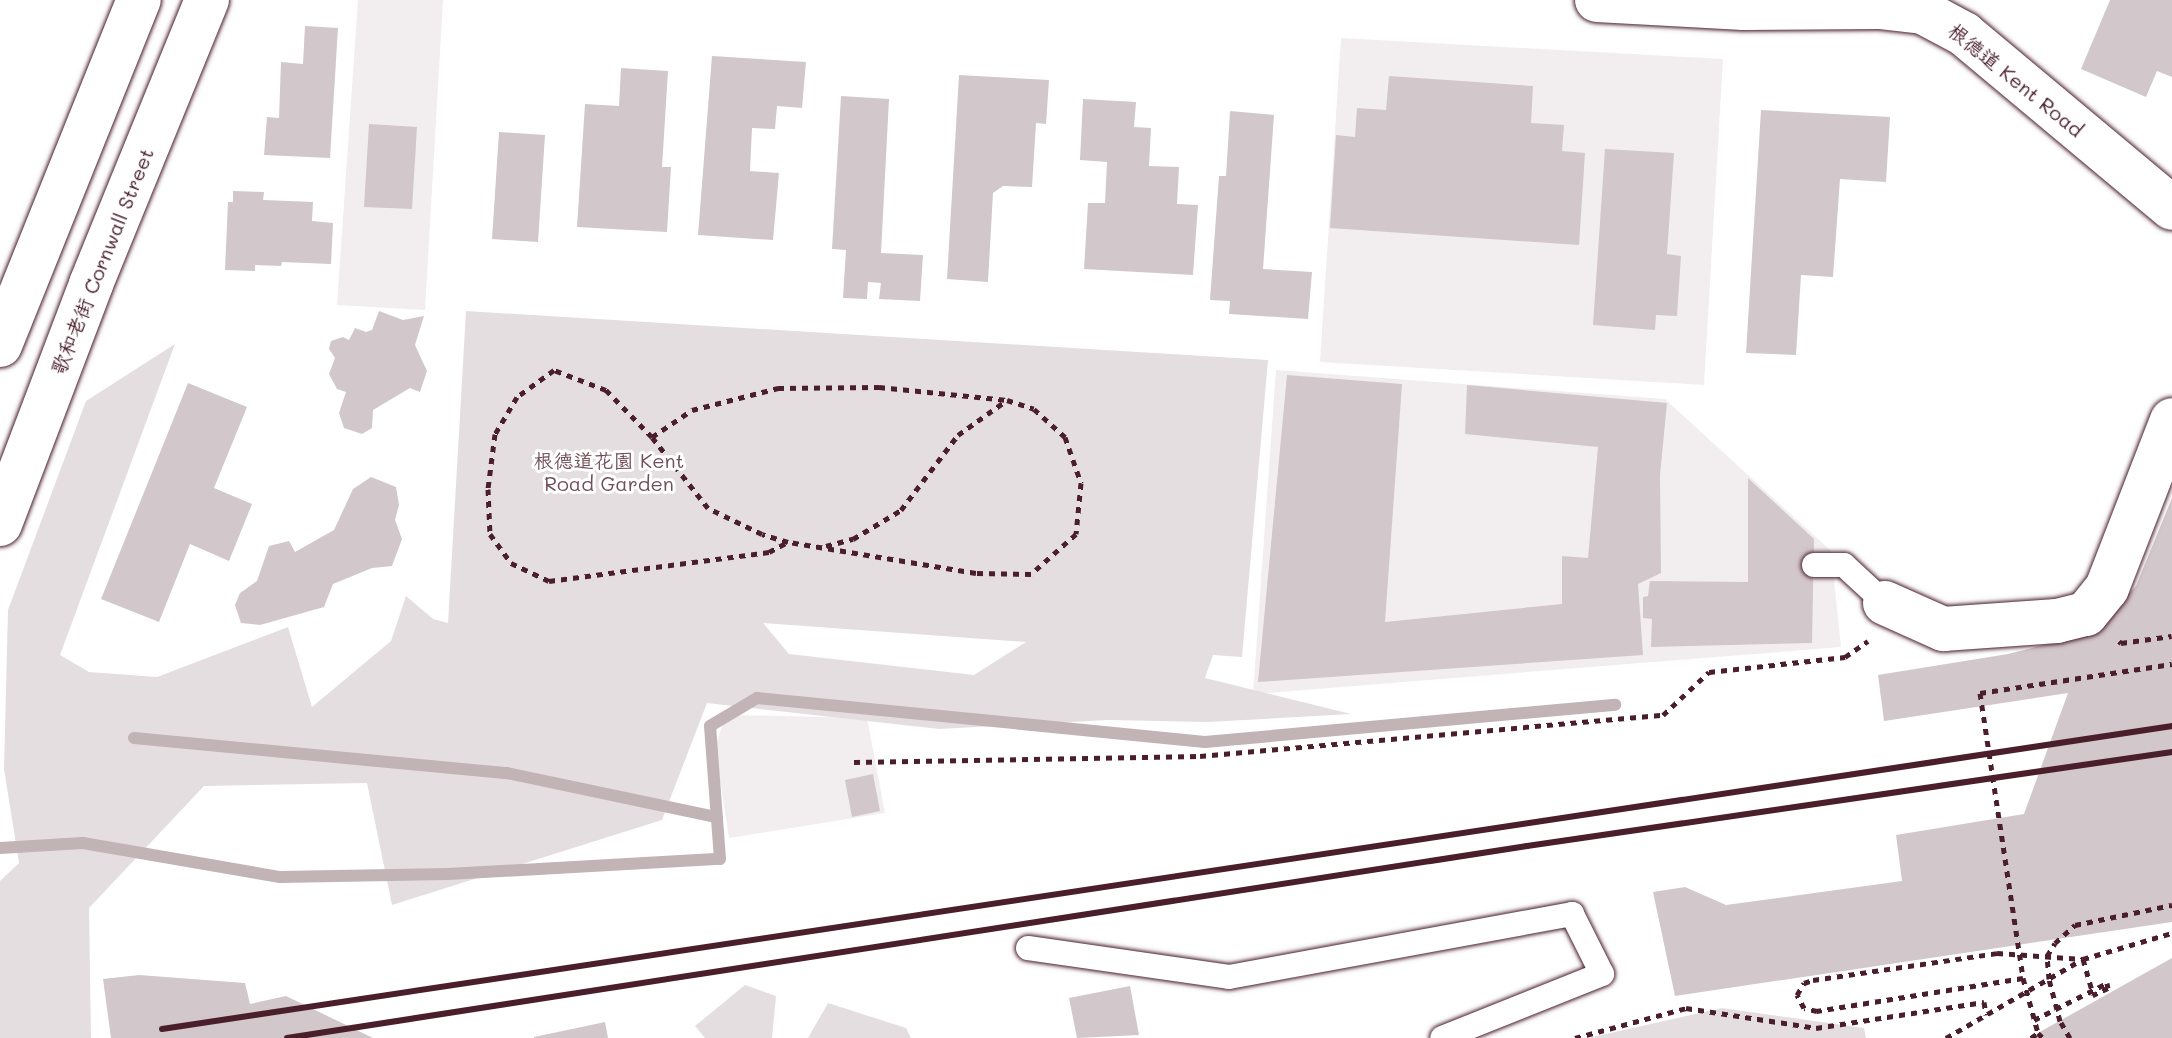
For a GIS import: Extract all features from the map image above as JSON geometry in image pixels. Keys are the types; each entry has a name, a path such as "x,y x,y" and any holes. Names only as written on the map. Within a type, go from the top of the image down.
{"street":[{"path":"0,345 139,0"},
{"name":"歌和老街 Cornwall Street","path":"0,524 91,284 207,0"},
{"name":"根德道 Kent Road","path":"1597,0 1744,8 1880,4 1923,12 1964,34 2172,208"},
{"path":"1877,622 1943,629 2057,621 2086,614 2107,588 2172,420"}],"lane":[{"path":"1814,565 1844,565 1877,622"},
{"path":"1028,948 1229,977 1572,914 1602,974 1442,1038"}],"path":[{"path":"652,437 692,410 778,388 879,387 1007,400 1034,409 1065,437 1081,483 1076,534 1031,574 976,573 788,542 708,508 652,437 606,390 554,370 517,397 495,434 488,489 490,534 511,563 549,581 769,552 788,542"},
{"path":"821,547 853,539 901,510 958,435 1007,400"},
{"path":"854,762 1200,756 1663,715 1709,672 1845,657 1877,622"},
{"path":"2121,643 2172,636"},
{"path":"2031,1038 2041,1036 2023,978 1980,693 2172,664"},
{"path":"2070,1038 2060,1021 2049,979 2047,956 2055,943 2075,925 2172,905"},
{"path":"1946,1038 2083,959 2172,933"},
{"path":"2023,978 1817,1011 1804,1008 1797,995 1804,983 1813,980 1997,953 2083,959"},
{"path":"2034,1020 2107,983 2108,988 2093,995 2083,959"},
{"path":"1575,1038 1686,1008 1816,1028 1984,1002 1986,1015"}],"shaded area":[{"path":"358,0 443,0 425,310 337,305"},
{"path":"1341,38 1723,59 1704,385 1320,362"},
{"path":"1276,370 1665,399 1831,551 1841,647 1253,694"},
{"path":"735,715 867,718 885,813 729,838 715,748 724,720"}],"green space":[{"name":"根德道花園 Kent Road Garden","path":"466,311 1268,360 1242,657 1213,655 1205,678 1351,714 1208,722 1107,720 939,729 707,703 662,820 392,905 367,783 204,786 89,908 91,1038 0,1038 0,881 19,863 4,769 8,610 86,401 175,344 60,655 89,672 157,677 288,627 312,707 391,641 406,596 433,619 448,623","holes":["763,623 1026,642 974,675 789,654"]},
{"path":"745,985 776,996 772,1038 705,1038 695,1026"},
{"path":"828,1003 906,1028 911,1038 808,1038"},
{"path":"1722,1008 1864,1028 1866,1038 1588,1038"}],"building":[{"path":"2110,0 2172,0 2172,77 2157,71 2146,97 2081,69"},
{"path":"305,26 338,28 330,158 264,155 267,117 279,118 281,62 303,64"},
{"path":"712,56 806,62 802,108 777,106 775,129 752,128 750,171 779,173 773,240 698,235"},
{"path":"621,68 668,71 662,167 671,167 667,232 577,227 585,104 619,106"},
{"path":"959,75 1049,80 1046,124 1036,123 1032,187 1003,186 993,193 988,282 947,279"},
{"path":"1389,76 1533,86 1531,123 1564,125 1562,151 1585,153 1579,245 1330,228 1336,135 1355,137 1357,108 1386,110"},
{"path":"841,96 889,99 881,253 923,255 920,301 879,299 881,283 868,282 867,299 843,298 846,250 832,249"},
{"path":"1083,99 1136,102 1134,127 1151,128 1149,166 1179,167 1177,204 1198,205 1193,275 1084,269 1088,203 1105,203 1107,162 1080,160"},
{"path":"1761,110 1890,117 1886,182 1840,179 1833,277 1801,275 1796,355 1746,353"},
{"path":"1230,111 1274,115 1263,269 1312,272 1308,319 1229,314 1230,301 1210,300 1219,176 1226,176"},
{"path":"369,124 417,127 412,209 364,207"},
{"path":"499,132 545,135 538,242 492,239"},
{"path":"1605,149 1674,153 1667,254 1681,256 1677,316 1656,315 1655,330 1593,325"},
{"path":"233,191 264,192 263,200 313,202 312,221 333,223 331,264 282,262 281,266 255,265 255,271 225,270 228,202 233,202"},
{"path":"379,311 403,320 424,316 415,345 427,371 420,392 410,388 373,410 372,428 362,434 344,428 339,413 346,392 337,389 329,374 335,358 329,349 331,341 343,337 349,340 355,328 366,332 372,330"},
{"path":"1287,375 1402,384 1385,622 1562,604 1562,556 1588,558 1598,447 1465,434 1467,385 1667,403 1660,475 1661,573 1638,584 1643,655 1258,682"},
{"path":"188,383 247,407 214,488 252,504 229,561 190,544 159,622 101,599"},
{"path":"371,477 396,487 399,505 395,520 402,539 392,566 372,568 333,584 324,607 260,625 241,623 235,605 240,593 257,581 269,546 289,541 295,552 334,530 353,489"},
{"path":"1748,478 1814,539 1812,643 1651,647 1652,619 1643,618 1643,597 1648,596 1650,581 1748,582"},
{"path":"2172,498 2172,922 1675,996 1653,892 1685,887 1726,905 1902,881 1896,835 2024,814 2068,693 1884,721 1878,675 2008,654 2095,632 2136,586"},
{"path":"873,774 880,811 852,817 845,780"},
{"path":"2172,958 2172,1038 2030,1038 2038,1033"},
{"path":"139,975 245,983 250,1004 286,996 373,1038 111,1038 103,979"},
{"path":"1130,986 1139,1035 1077,1038 1069,998"},
{"path":"605,1022 608,1038 534,1038 534,1037"}],"waterway":[{"path":"0,848 83,843 280,877 448,874 720,859 710,726 757,698 1205,742 1615,705"},
{"path":"134,738 507,773 716,817"}],"railway":[{"path":"162,1029 2172,726"},
{"path":"287,1038 1527,846 2172,752"}]}
